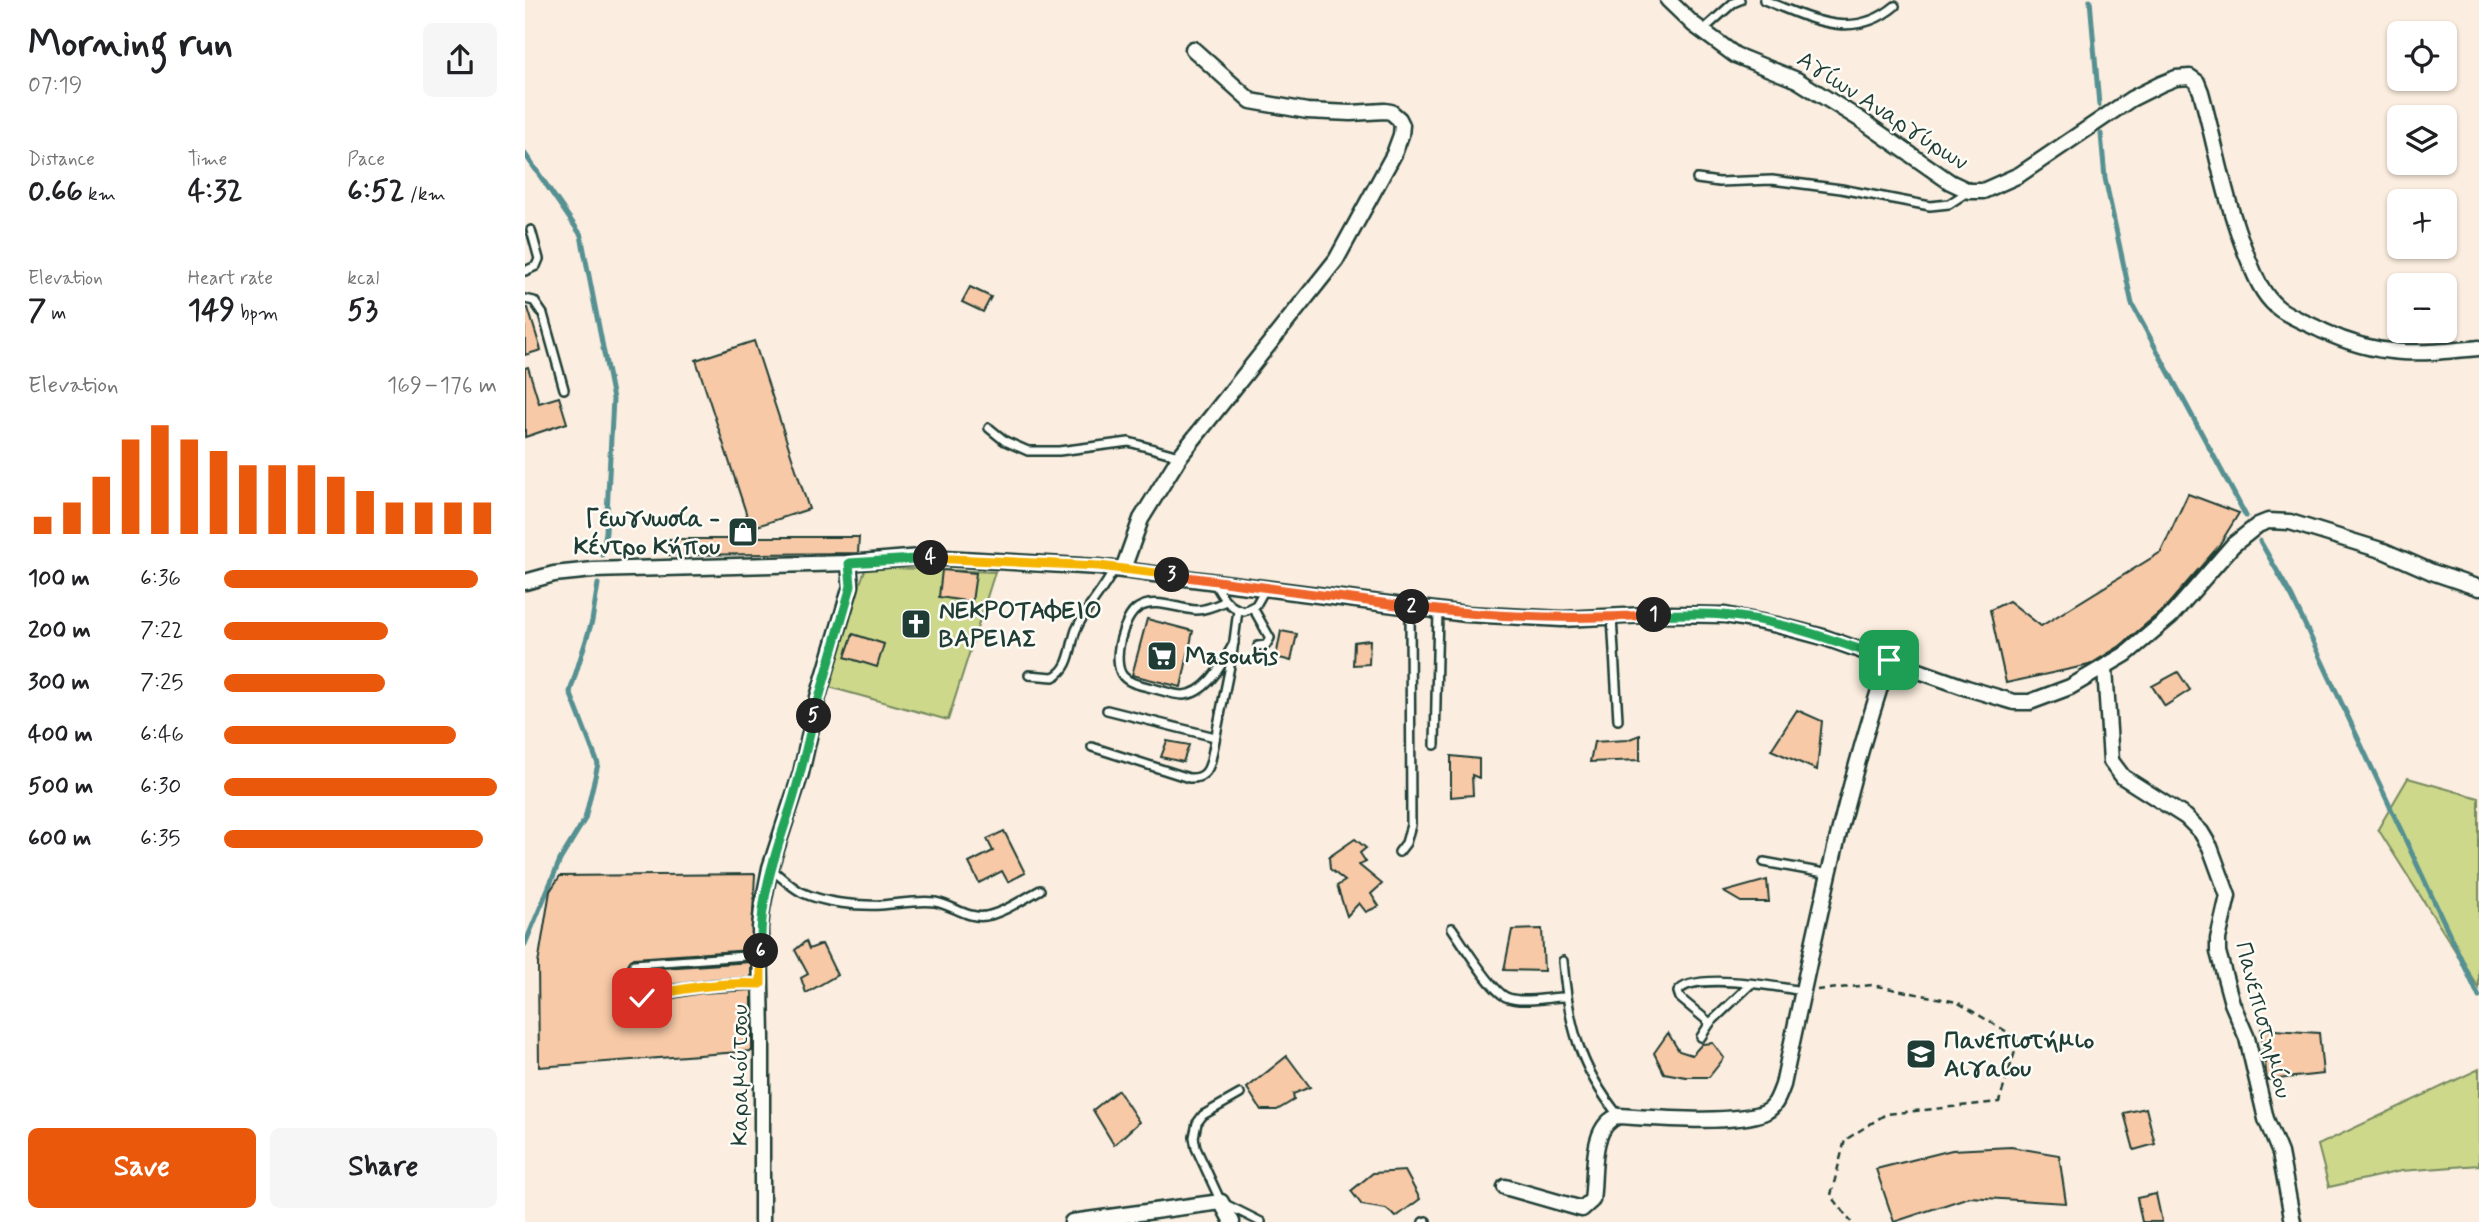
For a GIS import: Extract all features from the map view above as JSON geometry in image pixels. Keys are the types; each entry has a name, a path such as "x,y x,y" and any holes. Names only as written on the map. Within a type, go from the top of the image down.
{"street":[{"name":"Αγίων Αναργύρων","path":"1668,0 1702,32 1735,55 1797,80 1861,120 1950,182 1969,191 1983,191 2019,175 2131,99 2176,78 2190,77 2197,82 2201,92 2237,231 2257,281 2277,307 2332,335 2377,351 2422,354 2479,348"},
{"path":"1119,569 1141,519 1180,456 1336,260 1394,154 1402,125 1395,115 1385,111 1317,112 1251,101 1193,49"},
{"path":"525,582 593,570 849,563 920,557 1119,569 1510,618 1725,615 1823,637 2014,702 2030,702 2048,696 2105,668 2138,645 2171,616 2233,545 2258,525 2268,521 2290,522 2384,551 2479,588"},
{"name":"Καραμούτσου","path":"762,1222 760,928 770,868 801,773 818,697 851,586 849,563"},
{"path":"1506,1187 1578,1209 1585,1208 1592,1200 1598,1143 1603,1127 1611,1119 1619,1116 1728,1118 1766,1111 1777,1099 1783,1085 1870,715 1889,660"},
{"name":"Πανεπιστημίου","path":"2105,668 2112,761 2115,769 2123,777 2186,817 2201,832 2210,847 2228,896 2218,939 2218,952 2232,1003 2247,1038 2266,1119 2280,1153 2293,1222"},
{"path":"1075,1222 1221,1202 1232,1222"}],"lane":[{"path":"1702,32 1713,19 1740,0"},
{"path":"1765,0 1829,24 1856,25 1870,22 1882,17 1895,6"},
{"path":"1697,179 1719,182 1772,180 1841,189 1930,206 1949,204 1969,191"},
{"path":"525,271 536,266 539,259 531,230"},
{"path":"525,299 534,301 543,314 564,389"},
{"path":"989,428 1005,441 1028,451 1059,451 1129,442 1180,456"},
{"path":"1029,675 1049,678 1057,676 1063,670 1078,626 1119,569"},
{"path":"1214,580 1226,601 1238,610 1253,608 1265,588"},
{"path":"1226,601 1204,609 1153,603 1135,609 1125,623 1117,661 1121,674 1131,683 1188,694 1197,691 1211,678 1234,643"},
{"path":"1399,852 1406,843 1411,825 1410,607"},
{"path":"1253,608 1270,638 1266,645 1258,646"},
{"path":"1092,747 1189,778 1197,778 1209,769 1238,610"},
{"path":"1435,745 1438,611"},
{"path":"1612,617 1618,720"},
{"path":"1107,710 1216,737"},
{"path":"1764,862 1831,874"},
{"path":"770,868 802,892 826,900 877,905 932,902 978,917 1006,909 1040,890"},
{"path":"1452,928 1491,984 1503,996 1519,999 1565,997"},
{"path":"634,964 761,955"},
{"path":"1563,961 1565,997 1577,1045 1587,1070 1619,1116"},
{"path":"642,998 699,985 725,982 761,984"},
{"path":"1710,1023 1680,998 1678,992 1681,987 1699,982 1752,984 1803,991"},
{"path":"1702,1037 1710,1023 1752,984"},
{"path":"1240,1094 1203,1115 1194,1131 1196,1148 1221,1202 1261,1222"}],"path":[{"path":"1803,991 1872,985 1957,1002 2019,1039 1999,1102 1886,1114 1845,1140 1831,1195 1851,1222"}],"green space":[{"path":"866,567 995,572 948,720 829,687 847,620"},
{"path":"2408,778 2479,798 2479,988 2378,829"},
{"path":"2479,1069 2479,1165 2401,1171 2329,1187 2318,1145"}],"building":[{"path":"970,287 991,297 983,312 962,302"},
{"path":"525,308 528,308 541,350 525,355"},
{"path":"754,341 809,509 751,528 696,360"},
{"path":"528,367 539,403 559,397 567,423 525,437 525,368"},
{"path":"2188,494 2239,513 2218,547 2164,609 2120,646 2089,665 2006,683 1990,610 2009,601 2041,626 2161,552"},
{"path":"754,537 859,537 858,553 669,555 669,539 755,539"},
{"path":"942,570 976,573 972,602 939,597"},
{"name":"Masoutis","path":"1147,619 1193,631 1181,687 1132,675"},
{"path":"1281,631 1297,634 1291,661 1276,657"},
{"path":"853,634 884,644 877,667 845,657"},
{"path":"1370,640 1369,664 1353,665 1354,642"},
{"path":"2178,672 2190,690 2165,706 2152,686"},
{"path":"1797,710 1822,721 1817,770 1771,750"},
{"path":"1640,735 1640,760 1590,762 1594,742 1627,740"},
{"path":"1167,741 1189,745 1183,762 1161,757"},
{"path":"1451,756 1479,759 1479,778 1472,775 1473,795 1451,797"},
{"path":"1004,831 1025,873 1008,882 1002,871 979,883 969,863 993,851 987,839"},
{"path":"1355,839 1366,848 1360,853 1366,862 1359,865 1382,884 1371,894 1379,906 1366,912 1359,903 1347,916 1337,886 1345,881 1330,869 1329,857"},
{"path":"755,874 751,950 634,958 628,964 629,968 634,970 751,962 751,978 715,979 670,985 639,992 635,999 642,1004 701,993 752,990 752,1051 539,1067 538,964 550,891 560,876"},
{"path":"1767,880 1769,902 1741,902 1724,892"},
{"path":"1542,929 1544,971 1504,970 1512,930"},
{"path":"806,941 809,949 822,944 837,975 806,993 801,978 808,974 795,950"},
{"path":"2261,1029 2319,1033 2323,1074 2267,1080"},
{"path":"1668,1033 1679,1051 1692,1055 1702,1044 1713,1043 1724,1058 1709,1077 1664,1073 1654,1053"},
{"path":"1287,1056 1310,1087 1293,1094 1294,1100 1277,1110 1261,1110 1247,1088"},
{"path":"1118,1090 1139,1122 1114,1145 1093,1110"},
{"path":"2146,1108 2155,1144 2134,1150 2124,1113"},
{"path":"2011,1147 2059,1155 2066,1203 1969,1197 1894,1222 1876,1169 1952,1150"},
{"path":"1405,1171 1420,1199 1396,1217 1386,1209 1362,1205 1351,1191 1373,1173"},
{"path":"2156,1194 2162,1222 2142,1222 2137,1198"}],"waterway":[{"path":"2090,0 2099,105"},
{"path":"2101,134 2105,178 2132,304 2246,516"},
{"path":"525,154 581,235 613,399 606,532 602,555"},
{"path":"2260,541 2292,597 2479,997"},
{"path":"525,944 560,860 585,819 598,764 570,692 592,621 598,584"}],"place":[{"name":"Γεωγνωσία - Κέντρο Κήπου","path":"743,532"},
{"name":"ΝΕΚΡΟΤΑΦΕΙΟ ΒΑΡΕΙΑΣ","path":"916,624"},
{"name":"Masoutis","path":"1162,656"},
{"name":"Πανεπιστήμιο Αιγαίου","path":"1921,1054"}],"route":[{"path":"642,998 699,985 725,982 761,984 760,928 765,888 801,773 818,697 851,586 849,563 920,557 1099,566 1510,618 1562,619 1698,613 1725,615 1823,637 1889,660"}]}
